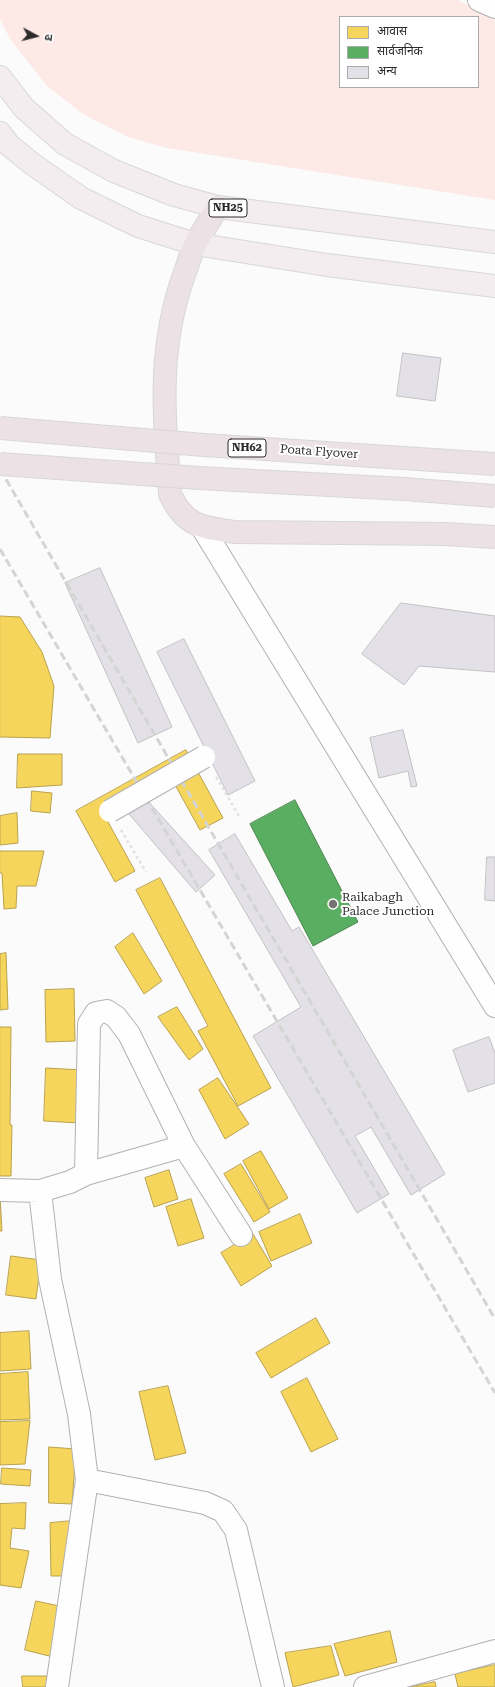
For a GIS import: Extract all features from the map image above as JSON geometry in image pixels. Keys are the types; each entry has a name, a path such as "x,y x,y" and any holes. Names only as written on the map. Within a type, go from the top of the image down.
{"highway":[{"path":"218,207 195,244 174,303 168,333 164,406 170,494 176,506 185,516 202,527 234,532 446,534 495,537"},
{"name":"Poata Flyover","path":"0,428 204,445 495,464"},
{"path":"0,464 495,496"}],"main road":[{"name":"NH25","path":"0,77 24,108 65,144 114,171 174,195 218,207 495,242"},
{"path":"0,133 9,145 31,163 81,198 138,226 195,244 327,265 495,286"}],"street":[{"path":"479,0 495,7"},
{"path":"202,527 495,1006"},
{"path":"110,811 204,757"},
{"path":"86,1174 89,1024 96,1013 107,1011 116,1017 130,1034 184,1146 241,1235"},
{"path":"0,1190 40,1191 70,1182 86,1174 184,1146"},
{"path":"40,1191 50,1278 79,1414 87,1480 57,1687"},
{"path":"87,1480 205,1503 223,1511 236,1530 273,1687"},
{"path":"365,1687 495,1651"}],"path":[{"path":"204,757 239,816"},
{"path":"110,811 146,872"}],"shaded area":[{"path":"0,0 458,0 495,20 495,200 167,148 128,137 83,114 47,86 10,39 0,19"}],"building: आवास":[{"path":"0,616 20,617 42,652 54,686 50,738 0,737"},
{"path":"186,750 223,818 200,830 174,783 107,820 135,871 115,882 76,811"},
{"path":"18,754 62,754 62,785 17,788"},
{"path":"32,791 52,793 50,813 31,811"},
{"path":"17,813 18,843 0,845 0,816"},
{"path":"0,851 44,851 36,886 17,886 16,908 4,909 2,873 0,873"},
{"path":"160,878 271,1088 238,1106 198,1031 208,1026 136,890"},
{"path":"133,933 162,981 144,994 115,947"},
{"path":"6,953 8,1009 0,1010 0,954"},
{"path":"74,989 75,1041 46,1042 45,990"},
{"path":"177,1007 203,1049 189,1060 158,1017"},
{"path":"0,1027 11,1027 11,1176 0,1176"},
{"path":"46,1068 82,1070 79,1123 44,1121"},
{"path":"218,1078 249,1124 225,1139 199,1090"},
{"path":"261,1151 288,1198 269,1209 243,1161"},
{"path":"241,1164 270,1212 254,1222 224,1174"},
{"path":"169,1170 178,1199 154,1207 145,1178"},
{"path":"0,1197 2,1231 0,1231"},
{"path":"191,1199 204,1238 178,1246 166,1207"},
{"path":"300,1214 312,1243 271,1261 259,1232"},
{"path":"253,1234 272,1266 241,1286 221,1253"},
{"path":"11,1256 41,1260 36,1299 6,1295"},
{"path":"316,1318 330,1343 271,1378 256,1353"},
{"path":"29,1331 31,1369 0,1371 0,1333"},
{"path":"28,1372 30,1419 0,1420 0,1374"},
{"path":"307,1378 338,1439 311,1452 281,1392"},
{"path":"168,1386 186,1453 155,1460 139,1392"},
{"path":"30,1421 25,1464 0,1465 0,1422"},
{"path":"49,1447 76,1449 72,1504 49,1503"},
{"path":"2,1468 31,1470 30,1486 1,1484"},
{"path":"26,1503 25,1529 12,1528 10,1548 29,1551 21,1588 0,1585 0,1504"},
{"path":"72,1521 70,1576 51,1576 50,1523"},
{"path":"36,1601 64,1607 53,1657 25,1650"},
{"path":"390,1631 397,1662 345,1676 334,1644"},
{"path":"331,1646 339,1675 293,1687 285,1653"},
{"path":"495,1665 495,1687 458,1687 455,1674"},
{"path":"22,1676 49,1676 48,1687 23,1687"},
{"path":"435,1682 436,1687 410,1687"}],"building: सार्वजनिक":[{"path":"295,800 358,922 313,946 250,824"}],"building: अन्य":[{"path":"403,353 441,358 435,401 397,396"},
{"path":"100,568 172,727 138,743 65,583"},
{"path":"401,603 495,616 495,672 419,666 404,685 362,654"},
{"path":"184,639 255,781 228,795 157,652"},
{"path":"403,730 417,786 411,787 408,771 379,778 370,738"},
{"path":"146,799 215,875 196,892 129,814"},
{"path":"235,834 292,931 299,927 445,1174 411,1195 371,1127 355,1136 389,1194 357,1213 253,1036 301,1007 209,850"},
{"path":"487,857 495,857 495,901 485,900"},
{"path":"489,1037 495,1053 495,1083 468,1092 453,1050"}],"railway":[{"path":"0,469 495,1319"},
{"path":"0,549 495,1393"}],"place":[{"name":"Raikabagh Palace Junction","path":"333,904"}]}
